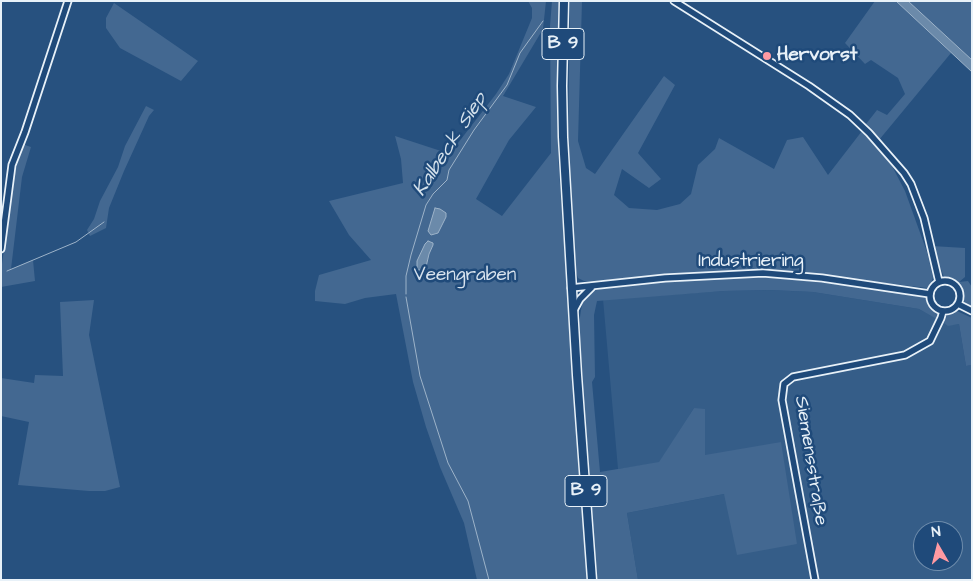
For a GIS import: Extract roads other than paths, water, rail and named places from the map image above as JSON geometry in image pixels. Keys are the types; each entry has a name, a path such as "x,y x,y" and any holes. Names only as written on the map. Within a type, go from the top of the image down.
{"main road":[{"name":"B 9","path":"564,1 562,128 571,288 592,580"}],"street":[{"path":"1,250 12,165 68,1"},
{"path":"674,1 817,91 850,115 869,133 904,173 911,184 924,218 940,282"},
{"name":"Industriering","path":"571,288 665,278 763,274 822,278 930,294"},
{"path":"940,282 949,282 957,287 960,295 958,304 951,310 943,311 935,308 930,302 933,286 940,282"},
{"path":"573,311 580,299 594,286"},
{"path":"958,304 972,311"},
{"name":"Siemensstraße","path":"815,580 782,400 784,384 793,376 905,355 930,341 943,311"}],"waterway":[{"name":"Kalbeck Siep","path":"406,294 406,276 426,205 433,194 447,180 449,170 474,130 507,85 520,53 543,21"},
{"path":"7,271 76,242 104,222"},
{"name":"Kalbeck Siep","path":"406,297 420,376 448,463 468,501 489,580"}],"place":[{"name":"Hervorst","path":"767,56"}],"park label":[{"name":"Veengraben","path":"465,276"}]}
